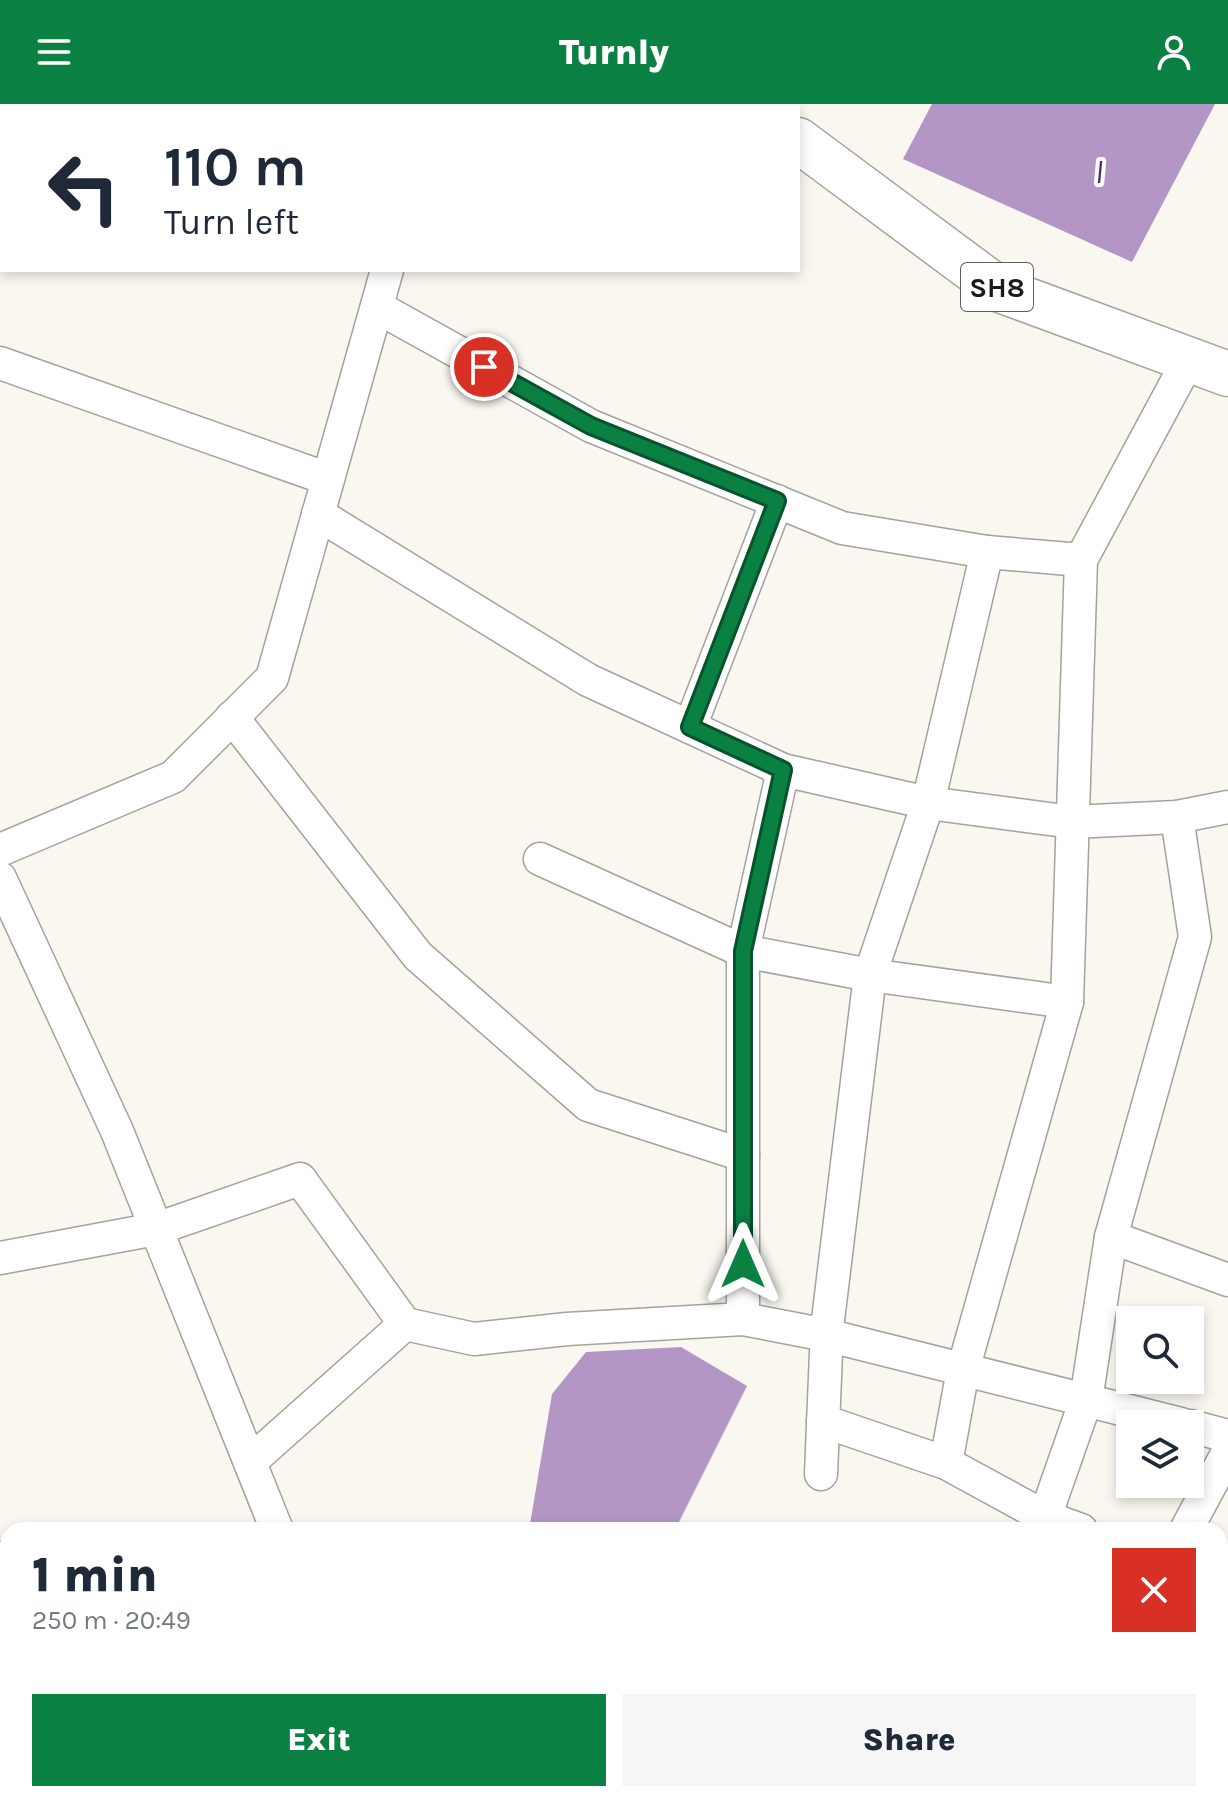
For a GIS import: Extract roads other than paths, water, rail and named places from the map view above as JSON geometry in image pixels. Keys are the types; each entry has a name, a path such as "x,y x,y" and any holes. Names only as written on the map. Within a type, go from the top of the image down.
{"main road":[{"name":"SH8","path":"800,141 1000,290 1208,366"}],"street":[{"path":"0,850 173,777 272,678 386,272"},
{"path":"377,307 591,426 842,528 987,552 1081,560"},
{"path":"0,363 328,479"},
{"path":"946,1463 963,1370 1067,1002 1081,560 1208,366"},
{"path":"690,727 777,501"},
{"path":"318,514 588,680 783,770 928,803 1072,822 1177,817 1228,807"},
{"path":"821,1474 826,1335 870,975 928,803 987,552"},
{"path":"232,717 418,956 588,1105 743,1155"},
{"path":"743,1319 743,951 783,770"},
{"path":"1045,1517 1086,1400 1111,1237 1195,937 1177,817"},
{"path":"540,859 743,951 870,975 1067,1002"},
{"path":"0,878 117,1131 274,1522"},
{"path":"0,1258 156,1229 300,1179 405,1324 474,1339 567,1329 743,1319 826,1335 1126,1410"},
{"path":"1111,1237 1228,1280"},
{"path":"250,1462 405,1324"},
{"path":"823,1421 946,1463 1059,1522"},
{"path":"1204,1430 1228,1436"},
{"path":"1190,1522 1228,1452"}],"water":[{"name":"l","path":"932,104 1215,104 1132,262 903,159"},
{"path":"681,1347 747,1386 679,1522 530,1522 552,1394 586,1352"}]}
